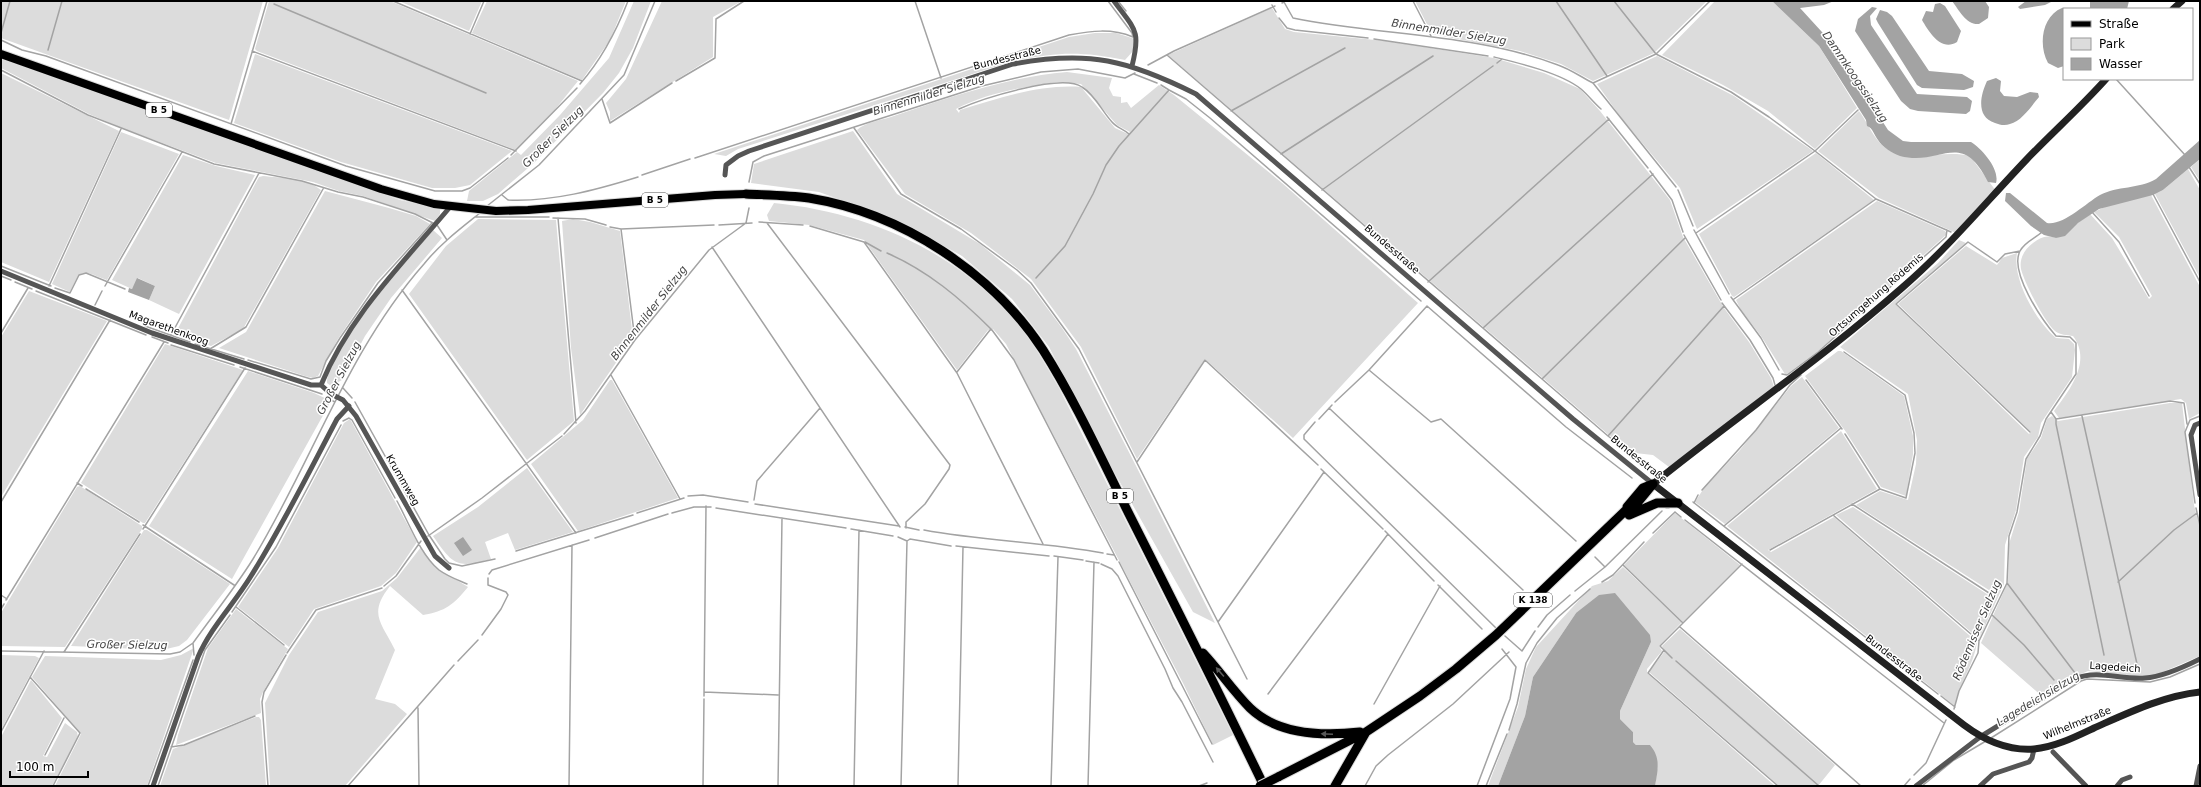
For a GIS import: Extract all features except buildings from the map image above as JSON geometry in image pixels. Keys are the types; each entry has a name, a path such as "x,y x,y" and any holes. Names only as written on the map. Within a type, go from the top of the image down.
{"highway":[{"name":"B 5","path":"746,194 810,198 844,206 885,221 935,246 964,266 1002,300 1043,350 1065,388 1195,644 1264,786"},
{"name":"K 138","path":"1366,732 1420,696 1484,646 1625,511 1639,491 1653,484"},
{"path":"1608,528 1648,505 1668,501 1678,503"},
{"path":"1195,644 1251,708 1272,722 1305,732 1334,734 1366,732"},
{"path":"1260,786 1366,732"},
{"path":"1335,786 1366,732"}],"main road":[{"name":"B 5","path":"1,54 381,189 450,207 496,211 746,194"}],"street":[{"path":"1114,1 1136,34 1137,44 1132,66"},
{"path":"2174,8 2182,1"},
{"name":"Bundesstraße","path":"725,175 726,165 738,156 749,151 1014,64 1047,58 1075,57 1132,66 1158,75 1196,94 1573,419 1653,484 1964,725"},
{"name":"Ortsumgehung Rödemis","path":"1653,484 1842,339 1904,286 1962,230 2052,133 2088,100 2105,80"},
{"path":"321,385 333,358 369,303 450,207"},
{"name":"Magarethenkoog","path":"1,271 152,333 311,385 321,385"},
{"name":"Krummweg","path":"321,385 349,406 435,556 449,568"},
{"path":"153,786 198,657 207,636 256,569 282,526 337,419 349,406"},
{"path":"2200,423 2195,425 2191,435 2200,495"},
{"name":"Lagedeich","path":"1916,786 1980,736 2074,678 2087,673 2144,678 2159,675 2200,658"},
{"name":"Wilhelmstraße","path":"1964,725 1992,742 2010,747 2034,749 2050,747 2159,701 2200,692"},
{"path":"1980,786 1993,774 2029,762 2032,758 2034,749"},
{"path":"2054,752 2086,786"},
{"path":"2196,786 2200,766"},
{"path":"2117,786 2122,780 2130,777"}],"green space":[{"path":"1,1 263,1 229,120 1,38"},
{"path":"269,1 390,1 578,81 553,112 516,150 257,51 255,49"},
{"path":"399,1 482,1 469,31"},
{"path":"487,1 626,1 610,40 582,80 472,33"},
{"path":"634,1 651,1 633,48 619,73 603,93 535,162 498,194 483,201 467,201 469,191 517,152 521,155 560,115 609,58"},
{"path":"662,1 742,1 713,17 713,57 610,121 610,112 606,103 626,79"},
{"path":"1415,1 1707,1 1654,53 1593,81 1561,64 1520,51 1432,34"},
{"path":"1715,1 1772,1 1819,46 1857,108 1815,149 1768,111 1723,85 1662,55"},
{"path":"1272,8 1285,29 1294,32 1386,41 1494,58 1544,73 1580,89 1600,111 1670,200 1683,237 1724,308 1749,342 1771,378 1774,387 1669,467 1653,455 1635,453 1610,436 1168,55"},
{"path":"1095,33 1116,33 1135,39 1134,50 1125,60 1095,55 1056,54 1013,61 738,149 726,156 714,154 1069,37"},
{"path":"255,54 512,151 470,185 455,188 432,188 341,162 234,123"},
{"path":"1657,56 1734,96 1813,151 1697,229 1680,188 1622,119 1597,84"},
{"path":"1,59 400,200 440,209 440,214 435,221 363,196 339,191 313,182 216,163 89,114 1,68"},
{"path":"1067,72 1112,78 1109,88 1113,96 1121,97 1121,103 1127,102 1131,108 1159,85 1174,95 1282,183 1418,303 1293,438 1205,359 1137,459 1081,347 1031,279 971,233 905,194 857,130 868,124 978,89 1022,78","holes":["1057,82 1081,84 1117,125 1130,132 1128,134 1115,128 1081,87 1035,90 975,105 960,110 959,113 956,109 980,99 1018,89"]},
{"path":"1,73 119,131 49,282 1,262"},
{"path":"1859,111 1880,143 1893,152 1914,156 1959,154 1970,156 1996,191 1956,233 1879,198 1818,151"},
{"path":"853,131 897,194 980,244 1030,285 1062,328 1076,349 1215,623 1193,612 1104,454 1049,347 1012,299 962,256 899,221 819,192 751,183 754,164"},
{"path":"121,132 179,154 107,280 92,274 80,274 70,292 52,284"},
{"path":"1816,153 1874,200 1734,297 1732,296 1699,234"},
{"path":"183,155 216,166 255,175 179,314 149,300 155,286 138,278 132,289 112,280"},
{"path":"2200,159 2200,181 2191,167"},
{"path":"2188,169 2200,190 2200,278 2155,194 2163,190"},
{"path":"263,176 301,181 321,190 243,329 211,346 175,334 259,177"},
{"path":"325,191 416,216 430,224 376,282 338,339 318,376 313,378 305,376 219,348 246,332"},
{"path":"2151,195 2200,287 2200,413 2189,419 2186,403 2181,399 2059,418 2054,411 2077,375 2080,365 2080,355 2078,346 2073,336 2061,334 2051,327 2035,302 2021,269 2023,254 2030,245 2041,238 2056,238 2090,214 2112,238 2149,299 2152,296 2119,237 2094,212 2109,205"},
{"path":"1877,201 1945,231 1947,234 1817,352 1785,374 1761,336 1741,310 1736,300"},
{"path":"774,203 809,208 843,216 877,226 909,240 940,257 969,277 996,301 1020,327 1036,349 1059,388 1233,735 1213,745 1183,683 1006,344 993,329 988,330 957,370 864,240 809,225 769,221 767,215"},
{"path":"478,219 556,220 574,421 527,460 409,294 446,246"},
{"path":"573,219 590,222 620,231 633,338 580,415 571,348 562,221"},
{"path":"433,230 442,238 391,298 365,336 342,380 331,386 327,383 331,368 341,348 371,304"},
{"path":"1959,240 1966,243 1895,304 2029,434 2031,432 1898,304 1966,246 1997,265 2002,258 2017,253 2016,263 2018,275 2027,299 2048,331 2056,338 2069,339 2074,344 2075,350 2072,377 2041,423 2038,437 2024,457 2016,510 2005,545 2004,584 1979,639 1836,515 1853,507 1990,596 1992,592 1856,505 1880,491 1908,500 1916,464 1917,440 1908,394 1840,347 1938,263"},
{"path":"29,291 107,321 1,497 1,337"},
{"path":"165,344 243,370 145,523 143,523 81,483"},
{"path":"1838,351 1841,351 1904,396 1913,436 1913,454 1906,496 1881,487 1846,432 1805,376"},
{"path":"248,371 314,393 331,401 232,579 149,526"},
{"path":"1802,377 1839,428 1725,524 1695,502 1704,488 1740,450 1791,386"},
{"path":"610,380 612,380 678,498 578,531 531,464 583,420"},
{"path":"2170,403 2182,403 2194,505 2200,529 2200,656 2158,674 2144,677 2088,671 2074,677 2043,697 1981,643 2008,582 2009,544 2019,512 2027,459 2041,438 2047,419 2052,416 2058,421"},
{"path":"350,419 417,542 396,573 381,586 314,609 289,647 238,607 278,548 344,423"},
{"path":"1841,431 1877,489 1768,550 1771,552 1834,517 1977,642 1973,658 1955,706 1727,526"},
{"path":"527,468 573,532 515,550 508,533 485,542 491,559 470,564 463,564 451,559 433,536 478,507"},
{"path":"80,486 142,526 142,529 65,647 1,646 1,613 77,487"},
{"path":"1675,513 1740,565 1683,622 1624,565"},
{"path":"144,530 147,530 230,584 187,640 179,646 162,650 71,646"},
{"path":"421,547 435,567 468,587 453,603 438,611 423,615 390,586 383,596 378,611 379,618 381,625 395,650 375,699 395,704 407,714 345,786 270,786 265,703 289,655 318,612 382,591 397,578"},
{"path":"1623,567 1682,622 1659,646 1662,651 1647,669 1647,673 1775,786 1655,786 1658,765 1650,745 1636,745 1633,742 1633,732 1620,719 1620,711 1651,642 1576,613 1533,677 1525,716 1498,786 1488,786 1518,707 1526,669 1536,647 1592,586 1608,581"},
{"path":"236,609 288,649 260,699 261,713 176,745 178,735 208,648"},
{"path":"1680,629 1835,765 1818,786 1779,786 1649,672 1665,651 1662,646"},
{"path":"194,648 147,786 55,786 81,734 32,677 45,656 161,660 181,655"},
{"path":"1,655 35,656 39,658 1,730"},
{"path":"31,680 62,718 43,756 47,757 65,723 77,732 78,737 52,786 1,786 1,737"},
{"path":"259,717 261,720 266,786 160,786 173,749"}],"water":[{"path":"1772,1 1834,1 1824,5 1800,8 1832,43 1888,130 1903,141 1971,142 1985,154 1993,166 1997,178 1996,183 1988,182 1978,166 1969,157 1959,153 1914,158 1900,156 1880,143 1872,130 1867,126 1866,120 1819,46"},
{"path":"1952,1 1985,1 1989,7 1988,18 1979,24 1974,24 1963,16"},
{"path":"2026,1 2053,1 2045,5 2020,9 2018,7"},
{"path":"2090,1 2129,1 2127,8 2090,8"},
{"path":"1940,3 1945,6 1961,31 1957,42 1951,44 1941,43 1932,35 1922,20 1926,11 1933,12 1935,4"},
{"path":"1872,7 1877,8 1870,16 1871,25 1917,94 1967,97 1972,101 1970,111 1966,114 1918,111 1910,109 1901,101 1855,31 1858,19"},
{"path":"2063,8 2063,66 2058,68 2048,63 2043,48 2046,24 2055,12"},
{"path":"1880,10 1887,12 1892,16 1929,71 1962,74 1974,81 1973,87 1964,90 1922,88 1917,85 1876,19"},
{"path":"1996,78 2001,81 2000,91 2004,96 2017,97 2030,92 2038,93 2039,97 2019,120 2008,125 1999,124 1989,120 1982,111 1981,99 1987,81"},
{"path":"2200,140 2200,159 2163,190 2153,195 2099,209 2078,223 2065,236 2056,238 2044,235 2031,226 2005,201 2006,193 2010,193 2047,223 2060,221 2067,218 2100,195 2156,179"},
{"path":"137,278 155,286 149,300 128,292 129,288 132,289"},
{"path":"463,537 472,550 463,556 454,543"},
{"path":"1615,593 1650,635 1651,642 1620,711 1620,719 1633,732 1633,742 1636,745 1650,745 1656,755 1658,764 1655,786 1498,786 1525,716 1533,677 1576,613 1599,595"}],"waterway":[{"path":"1,33 10,1"},
{"path":"48,50 62,1"},
{"path":"231,124 267,1"},
{"path":"393,1 582,81"},
{"path":"470,34 484,1"},
{"path":"580,84 588,75 608,45 619,24 628,1"},
{"name":"Großer Sielzug","path":"487,206 539,165 624,75 655,1"},
{"path":"676,81 715,58 716,19 744,1"},
{"path":"915,1 941,78"},
{"path":"1108,1 1132,33 1133,37"},
{"path":"1118,1 1126,11"},
{"path":"1413,1 1431,36"},
{"path":"1556,1 1607,76"},
{"path":"1614,1 1656,54 1731,92 1769,117 1815,151 1696,233"},
{"name":"Binnenmilder Sielzug","path":"1282,3 1284,2 1293,18 1326,24 1427,36 1493,47 1558,65 1593,83 1656,54 1710,1"},
{"path":"274,4 486,93"},
{"name":"Binnenmilder Sielzug","path":"1272,5 1276,12"},
{"name":"Binnenmilder Sielzug","path":"1148,65 1174,51 1275,6"},
{"path":"1279,18 1287,28 1295,30 1368,38"},
{"path":"695,158 1069,35 1109,31 1133,37"},
{"path":"1374,39 1488,56"},
{"path":"1,40 22,50 46,56 346,166 435,191 462,191 470,188 508,158"},
{"path":"1231,111 1345,48"},
{"path":"252,51 516,151"},
{"path":"1167,55 1542,379"},
{"path":"1281,154 1433,56"},
{"path":"1494,57 1539,69 1573,83 1601,109"},
{"path":"1497,63 1502,59"},
{"path":"1322,190 1493,66"},
{"name":"Binnenmilder Sielzug","path":"749,182 753,162 764,156 982,86 1041,72 1078,69 1125,78 1135,73"},
{"path":"1,70 88,115 214,164 302,181 338,192 363,197 415,214 433,223"},
{"path":"1134,74 1157,83"},
{"path":"2117,80 2185,155"},
{"path":"602,99 610,123 672,83"},
{"path":"959,109 985,99 1021,89 1057,83 1072,84 1087,90 1108,118 1129,134"},
{"path":"1593,83 1676,187"},
{"path":"1036,278 1065,246 1093,194 1106,165 1119,146 1169,90 1161,85"},
{"path":"511,155 577,88"},
{"path":"1169,90 1186,99 1210,118 1421,301"},
{"path":"1858,110 1815,151 1876,199 1951,232"},
{"path":"1607,117 1648,168"},
{"path":"1428,282 1609,119"},
{"path":"854,128 901,194 961,229 1017,270 1031,283 1079,349 1247,679"},
{"path":"49,286 121,129"},
{"path":"105,286 182,152"},
{"path":"642,175 690,159"},
{"path":"2189,167 2200,184"},
{"path":"1650,171 1672,200 1683,232"},
{"path":"171,335 259,173"},
{"path":"1483,328 1653,174"},
{"path":"502,195 508,200 557,197 590,191 638,177"},
{"path":"210,349 246,327 323,189"},
{"path":"1678,190 1693,226"},
{"path":"2153,194 2200,282"},
{"path":"1734,299 1876,199"},
{"name":"Binnenmilder Sielzug","path":"564,434 585,411 635,340 709,250 746,223 749,208"},
{"path":"2092,212 2119,242 2149,296"},
{"name":"Großer Sielzug","path":"1,651 170,654 180,652 193,643 253,559 294,484 352,370 397,297 430,257 450,237 480,213"},
{"path":"475,217 549,217"},
{"path":"553,218 585,219 606,225"},
{"path":"558,218 576,423"},
{"path":"759,222 803,225"},
{"path":"248,360 311,379 320,377 326,361 340,338 378,283 432,223"},
{"path":"719,225 752,223"},
{"path":"767,223 950,465 949,469 925,504 906,522 906,528"},
{"path":"437,225 447,240"},
{"path":"610,227 621,229 714,225"},
{"path":"810,226 864,242 957,373 1043,544"},
{"path":"621,229 635,340"},
{"path":"1694,230 1729,294"},
{"path":"1782,374 1787,375 1818,352 1946,237 1947,230"},
{"name":"Rödemisser Sielzug","path":"1954,709 1959,691 1978,653 1979,641 2007,583 2009,536 2017,512 2026,459 2040,436 2046,419 2076,374 2076,343 2070,337 2056,336 2050,329 2029,295 2019,271 2018,260 2020,251 2027,242 2043,231"},
{"path":"1684,235 1721,300"},
{"path":"1685,238 1542,379 1608,436 1724,306"},
{"path":"865,242 881,251"},
{"path":"2020,251 2005,254 1997,262 1968,242 1896,304 2030,432"},
{"path":"712,247 900,527"},
{"path":"887,253 916,268 943,286 956,296 992,330"},
{"path":"1,266 51,286"},
{"path":"55,288 70,293 79,275 86,273 125,289"},
{"path":"1,276 11,280"},
{"path":"15,282 32,289"},
{"path":"1,333 28,288"},
{"path":"402,290 576,533"},
{"path":"36,291 146,335"},
{"path":"95,305 102,291"},
{"path":"1731,297 1761,338 1779,370"},
{"path":"1722,303 1750,340 1773,378 1775,385"},
{"path":"1335,402 1369,370 1427,306 1566,427 1632,478"},
{"path":"1,502 110,320"},
{"path":"145,326 190,342"},
{"path":"957,372 990,330 992,330 1014,360 1117,560"},
{"path":"152,337 168,343"},
{"path":"6,600 164,342"},
{"path":"195,344 244,359"},
{"path":"171,345 234,365"},
{"path":"1844,352 1905,395 1914,433 1915,453 1906,498 1880,489"},
{"path":"1137,462 1205,360 1318,465"},
{"path":"240,367 322,394"},
{"path":"143,529 245,368"},
{"path":"1369,370 1431,422 1441,419 1576,541"},
{"path":"611,375 680,499"},
{"path":"1702,490 1756,430 1790,385 1801,375"},
{"path":"1806,380 1842,429"},
{"path":"343,388 352,398"},
{"name":"Großer Sielzug","path":"329,399 335,402"},
{"path":"2051,412 2056,419 2170,401 2184,403 2187,424"},
{"path":"355,402 429,535 445,559 449,563 462,566 495,559"},
{"path":"1319,419 1332,405"},
{"path":"754,500 757,481 820,408"},
{"path":"1329,408 1523,590"},
{"path":"2082,416 2139,673"},
{"path":"2195,503 2185,432 2190,420 2200,416"},
{"path":"343,421 349,418 352,420 395,498"},
{"path":"2056,419 2104,655"},
{"path":"1315,422 1304,435 1304,439 1497,629"},
{"path":"232,612 276,547 341,425"},
{"path":"1724,526 1841,428"},
{"path":"1770,550 1880,489 1845,434"},
{"name":"Binnenmilder Sielzug","path":"428,536 482,498 562,436"},
{"path":"1608,436 1630,453"},
{"path":"1321,469 1383,529"},
{"path":"1218,622 1324,472"},
{"path":"77,483 82,486"},
{"path":"86,489 139,522"},
{"path":"688,496 703,495 748,502"},
{"path":"1694,503 1698,495"},
{"path":"637,513 684,498"},
{"path":"397,501 415,538 426,556 439,570 467,584"},
{"path":"1693,502 1938,694"},
{"path":"755,504 899,526"},
{"path":"1852,504 1989,593"},
{"path":"704,696 706,506"},
{"path":"672,513 694,507 711,507"},
{"path":"716,508 846,528"},
{"path":"2196,508 2200,526"},
{"path":"1575,591 1605,567 1662,511"},
{"path":"1675,512 1681,517"},
{"path":"1653,533 1675,512"},
{"path":"2118,582 2174,530 2197,513"},
{"path":"595,538 668,514"},
{"path":"516,551 633,515"},
{"path":"1833,515 1979,641"},
{"path":"778,786 782,518"},
{"path":"1685,520 1944,723"},
{"path":"143,525 234,585"},
{"path":"905,527 919,530"},
{"path":"851,529 893,536"},
{"path":"854,786 859,530"},
{"path":"924,530 969,537 1058,546 1103,553"},
{"path":"1385,531 1434,581"},
{"path":"64,652 140,534"},
{"path":"1268,694 1388,534"},
{"path":"898,537 907,541 901,786"},
{"path":"907,541 910,539 951,546"},
{"path":"489,574 492,570 589,540"},
{"name":"Binnenmilder Sielzug","path":"384,586 396,576 421,541"},
{"path":"1602,582 1613,575 1644,542"},
{"path":"569,786 572,545"},
{"path":"956,546 1049,556"},
{"path":"958,786 963,547"},
{"path":"1107,554 1114,555"},
{"path":"1054,556 1083,560"},
{"path":"1051,786 1058,557"},
{"path":"1595,557 1605,567"},
{"path":"1086,561 1099,563"},
{"path":"1088,786 1094,562"},
{"path":"1119,562 1212,744"},
{"path":"1101,564 1112,569 1118,576 1173,688 1182,702 1213,762"},
{"path":"1672,658 1660,646 1742,564"},
{"path":"1623,565 1683,623"},
{"path":"482,635 501,609 508,595 506,592 488,585 488,578"},
{"path":"2007,583 2075,673"},
{"path":"1438,585 1482,629"},
{"path":"1374,704 1440,586"},
{"name":"Binnenmilder Sielzug","path":"287,653 316,610 382,588"},
{"path":"1509,730 1517,704 1526,663 1537,643 1557,618 1590,589"},
{"path":"1,595 7,599"},
{"path":"1538,627 1547,615 1570,595"},
{"path":"1,609 4,604"},
{"path":"236,607 284,645"},
{"path":"158,786 205,650 230,615"},
{"path":"1992,615 2024,645 2054,680"},
{"path":"1680,627 1861,786"},
{"path":"1505,636 1522,651 1535,631"},
{"path":"458,661 478,640"},
{"path":"193,643 194,655"},
{"path":"1477,786 1510,699 1516,667 1502,649"},
{"path":"1664,650 1648,673 1778,786"},
{"path":"1,732 44,651"},
{"path":"1365,786 1376,766 1453,704 1509,652"},
{"name":"Binnenmilder Sielzug","path":"268,786 262,702 264,692 286,655"},
{"path":"148,786 193,660"},
{"path":"1676,661 1819,786"},
{"name":"Lagedeichsielzug","path":"1991,738 2081,681 2087,679 2150,682 2170,677 2200,664"},
{"path":"348,786 454,665"},
{"path":"30,677 80,733 53,786"},
{"path":"704,692 778,695"},
{"path":"1941,696 1955,707"},
{"path":"703,786 704,699"},
{"path":"418,708 419,786"},
{"path":"171,747 184,745 255,716"},
{"path":"45,755 64,718"},
{"name":"Rödemisser Sielzug","path":"1914,775 1926,763 1946,720"},
{"path":"1486,786 1507,734"},
{"name":"Lagedeichsielzug","path":"1922,786 1954,760 1986,741"},
{"name":"Rödemisser Sielzug","path":"1904,786 1910,779"},
{"path":"1199,786 1207,783"}],"water label":[{"name":"Dammkoogssielzug","path":"1855,77"}]}
